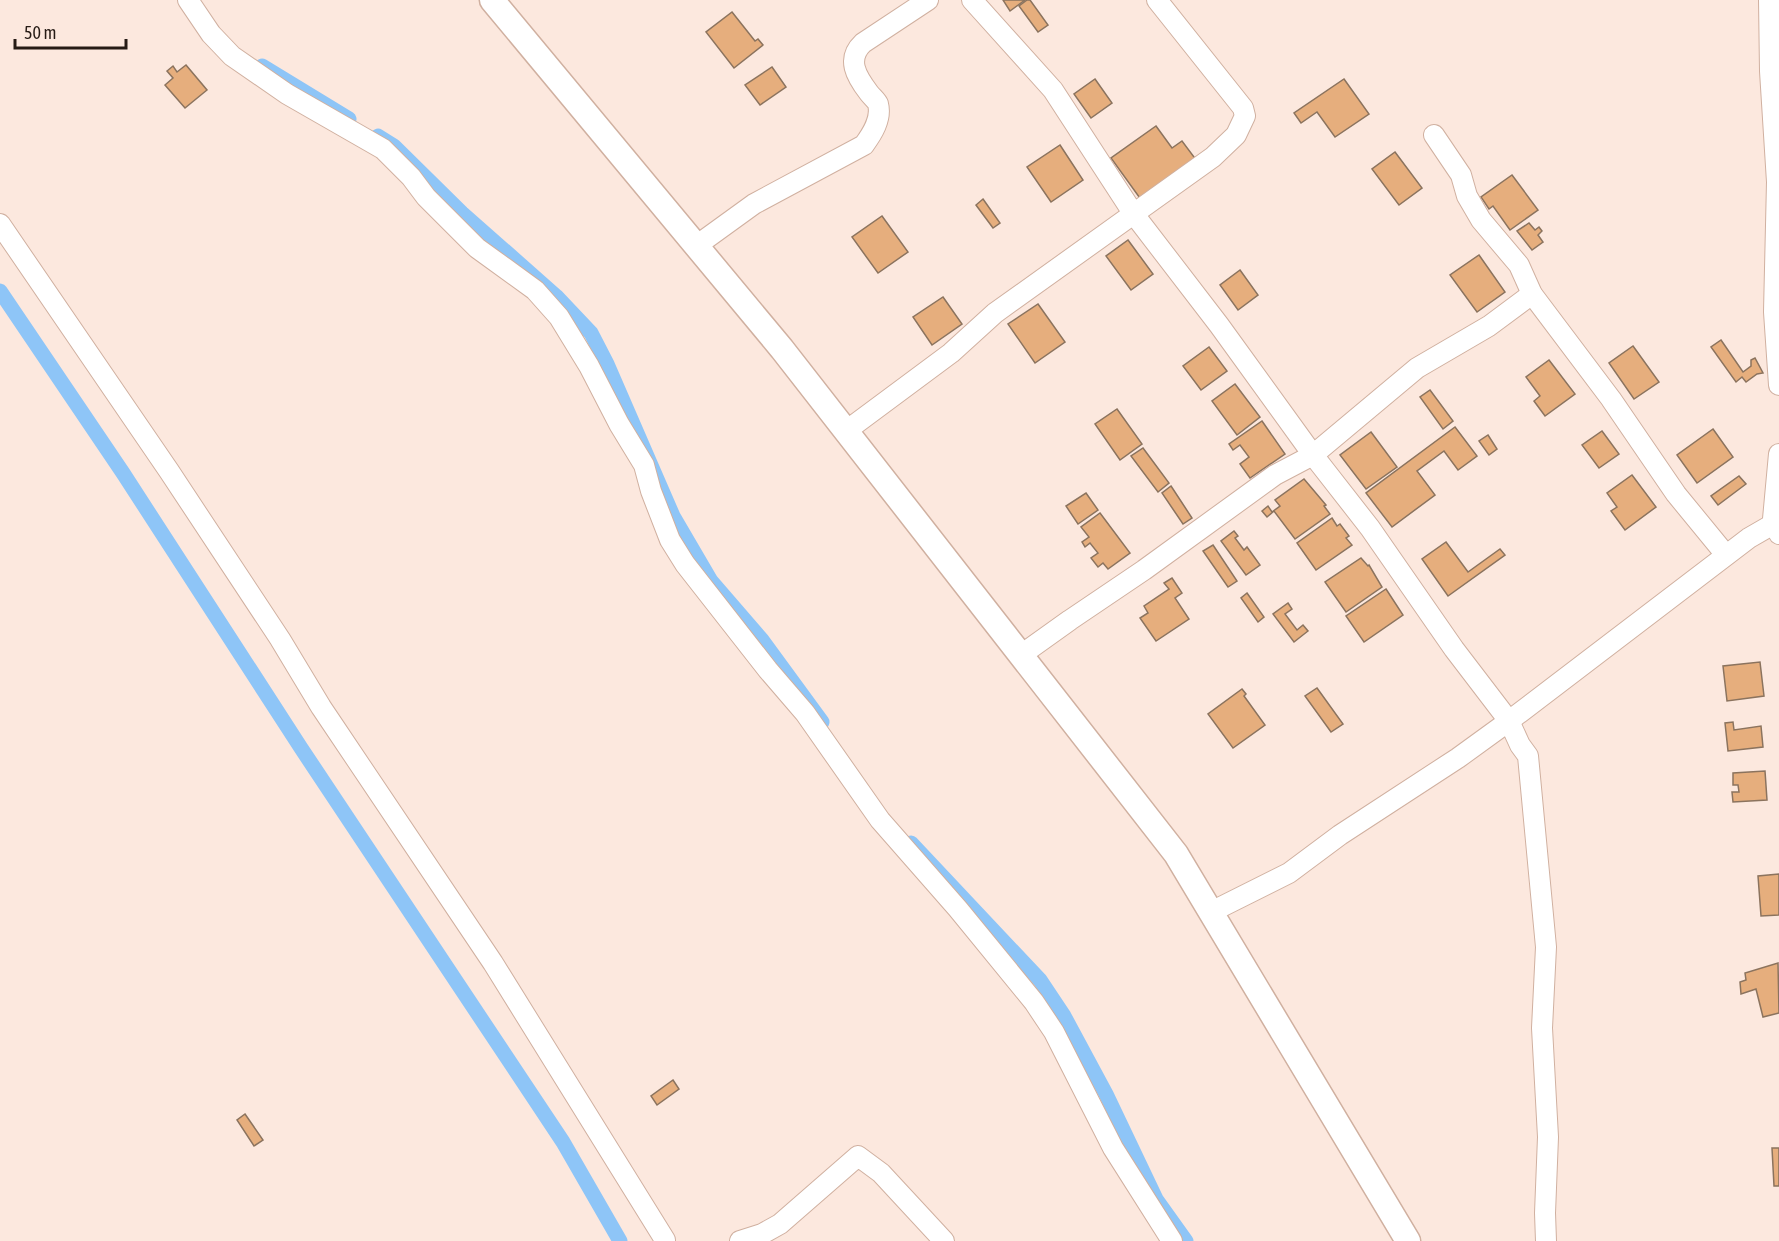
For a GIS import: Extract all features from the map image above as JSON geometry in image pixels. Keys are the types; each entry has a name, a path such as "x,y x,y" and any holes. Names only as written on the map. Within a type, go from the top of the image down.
{"main road":[{"path":"492,0 782,348 1176,854 1408,1241"}],"street":[{"path":"188,0 211,34 232,56 287,94 383,149 411,177 426,197 477,248 535,290 559,316 644,465 651,491 670,540 685,564 768,670 805,713 880,820 958,909 1034,1002 1054,1032 1113,1148 1172,1241"},
{"path":"696,246 754,204 864,145 874,131 878,117 878,104 859,78 853,60 855,50 928,0"},
{"path":"972,0 1053,90 1133,213 1219,325 1312,455 1370,528 1454,649 1509,721 1528,756 1546,947 1543,1060 1548,1137 1546,1241"},
{"path":"846,431 951,353 995,313 1133,213 1168,191 1227,145 1236,135 1245,116 1243,108 1157,0"},
{"path":"1769,0 1770,71 1777,182 1774,312 1779,385"},
{"path":"1434,135 1461,175 1467,196 1481,220 1519,264 1532,294 1611,399 1676,494 1726,555"},
{"path":"0,224 157,452 280,639 321,707 494,963 671,1241"},
{"path":"1021,655 1275,475 1312,455 1418,368 1490,326 1532,294"},
{"path":"1211,912 1289,873 1340,835 1458,758 1509,721 1749,538 1777,528 1773,519 1779,453"},
{"path":"740,1241 762,1234 780,1224 858,1156 881,1173 944,1241"}],"building":[{"path":"1003,0 1025,0 1010,11"},
{"path":"1030,0 1048,25 1038,32 1019,6"},
{"path":"732,12 755,41 758,39 763,45 734,68 706,32"},
{"path":"186,65 207,90 185,108 165,85 173,78 167,71 173,66 177,72"},
{"path":"772,67 786,87 760,105 745,85"},
{"path":"1095,79 1112,103 1091,118 1074,94"},
{"path":"1344,79 1369,114 1335,137 1317,112 1301,123 1294,113"},
{"path":"1156,126 1172,148 1182,141 1197,161 1142,201 1111,158"},
{"path":"1060,145 1083,180 1051,202 1027,167"},
{"path":"1395,152 1422,188 1399,205 1372,169"},
{"path":"1512,175 1538,210 1510,230 1493,206 1489,209 1481,197"},
{"path":"983,199 1000,223 993,228 976,205"},
{"path":"882,216 908,252 878,273 852,237"},
{"path":"1529,223 1535,230 1539,227 1542,231 1538,235 1543,242 1532,250 1517,231"},
{"path":"1128,240 1153,274 1131,290 1106,256"},
{"path":"1479,255 1505,292 1477,312 1450,275"},
{"path":"1240,270 1258,295 1238,310 1220,285"},
{"path":"943,297 962,324 932,345 913,317"},
{"path":"1038,304 1065,342 1035,363 1008,324"},
{"path":"1721,340 1743,372 1751,366 1751,360 1755,358 1763,373 1757,374 1746,382 1742,377 1736,382 1711,347"},
{"path":"1633,346 1659,382 1634,399 1609,363"},
{"path":"1209,347 1227,371 1201,390 1183,366"},
{"path":"1549,360 1575,394 1545,416 1534,401 1540,396 1526,377"},
{"path":"1235,384 1260,417 1237,435 1212,401"},
{"path":"1430,390 1453,421 1443,429 1420,397"},
{"path":"1117,409 1142,444 1120,460 1095,424"},
{"path":"1262,421 1285,454 1250,478 1240,464 1249,457 1240,445 1233,450 1229,444"},
{"path":"1455,427 1477,456 1458,470 1444,451 1417,471 1435,495 1392,527 1366,493"},
{"path":"1713,429 1733,457 1697,483 1677,455"},
{"path":"1602,431 1619,454 1599,468 1582,445"},
{"path":"1371,432 1397,467 1366,489 1340,455"},
{"path":"1488,435 1497,449 1489,455 1479,441"},
{"path":"1143,448 1169,483 1158,492 1131,456"},
{"path":"1632,475 1656,507 1625,530 1611,511 1617,507 1607,493"},
{"path":"1739,476 1746,484 1718,505 1711,496"},
{"path":"1304,479 1326,505 1324,506 1330,514 1295,539 1274,511 1267,517 1262,511 1268,506 1272,512 1280,506 1275,500"},
{"path":"1171,486 1192,518 1183,524 1162,493"},
{"path":"1086,493 1098,510 1078,524 1066,506"},
{"path":"1100,513 1130,553 1108,569 1103,563 1098,567 1091,558 1098,553 1090,543 1085,547 1082,542 1089,537 1081,527"},
{"path":"1332,518 1337,526 1340,524 1349,536 1346,538 1352,545 1316,570 1297,543"},
{"path":"1234,531 1238,536 1235,538 1244,550 1247,547 1260,565 1246,575 1221,541"},
{"path":"1446,542 1468,572 1500,549 1505,555 1448,596 1422,559"},
{"path":"1213,545 1237,581 1228,587 1203,551"},
{"path":"1361,558 1369,565 1382,587 1346,612 1325,582"},
{"path":"1172,578 1182,593 1175,598 1189,619 1156,641 1140,618 1148,613 1144,606 1169,589 1164,583"},
{"path":"1386,589 1403,615 1364,642 1346,616"},
{"path":"1247,593 1264,617 1258,622 1241,598"},
{"path":"1288,603 1292,609 1285,614 1297,630 1303,625 1308,631 1294,642 1273,614"},
{"path":"1760,662 1764,696 1727,701 1723,666"},
{"path":"1317,688 1343,724 1331,732 1305,696"},
{"path":"1242,689 1246,694 1244,696 1265,725 1233,748 1208,714"},
{"path":"1733,722 1734,730 1761,726 1763,747 1728,751 1725,723"},
{"path":"1765,771 1767,800 1733,802 1732,792 1739,792 1738,785 1733,785 1733,773"},
{"path":"1779,874 1779,915 1761,916 1758,876"},
{"path":"1778,963 1779,1013 1763,1017 1756,989 1741,994 1740,982 1746,980 1745,973"},
{"path":"673,1080 679,1089 657,1105 651,1096"},
{"path":"245,1114 263,1140 254,1146 237,1120"},
{"path":"1772,1148 1779,1148 1779,1186 1774,1186"}],"waterway":[{"path":"262,66 349,119"},
{"path":"378,136 394,146 462,213 556,296 591,333 607,364 673,516 711,581 762,640 822,722"},
{"path":"0,291 123,473 301,748 563,1142 620,1241"},
{"path":"911,843 1040,980 1064,1016 1106,1094 1156,1199 1186,1241"}]}
